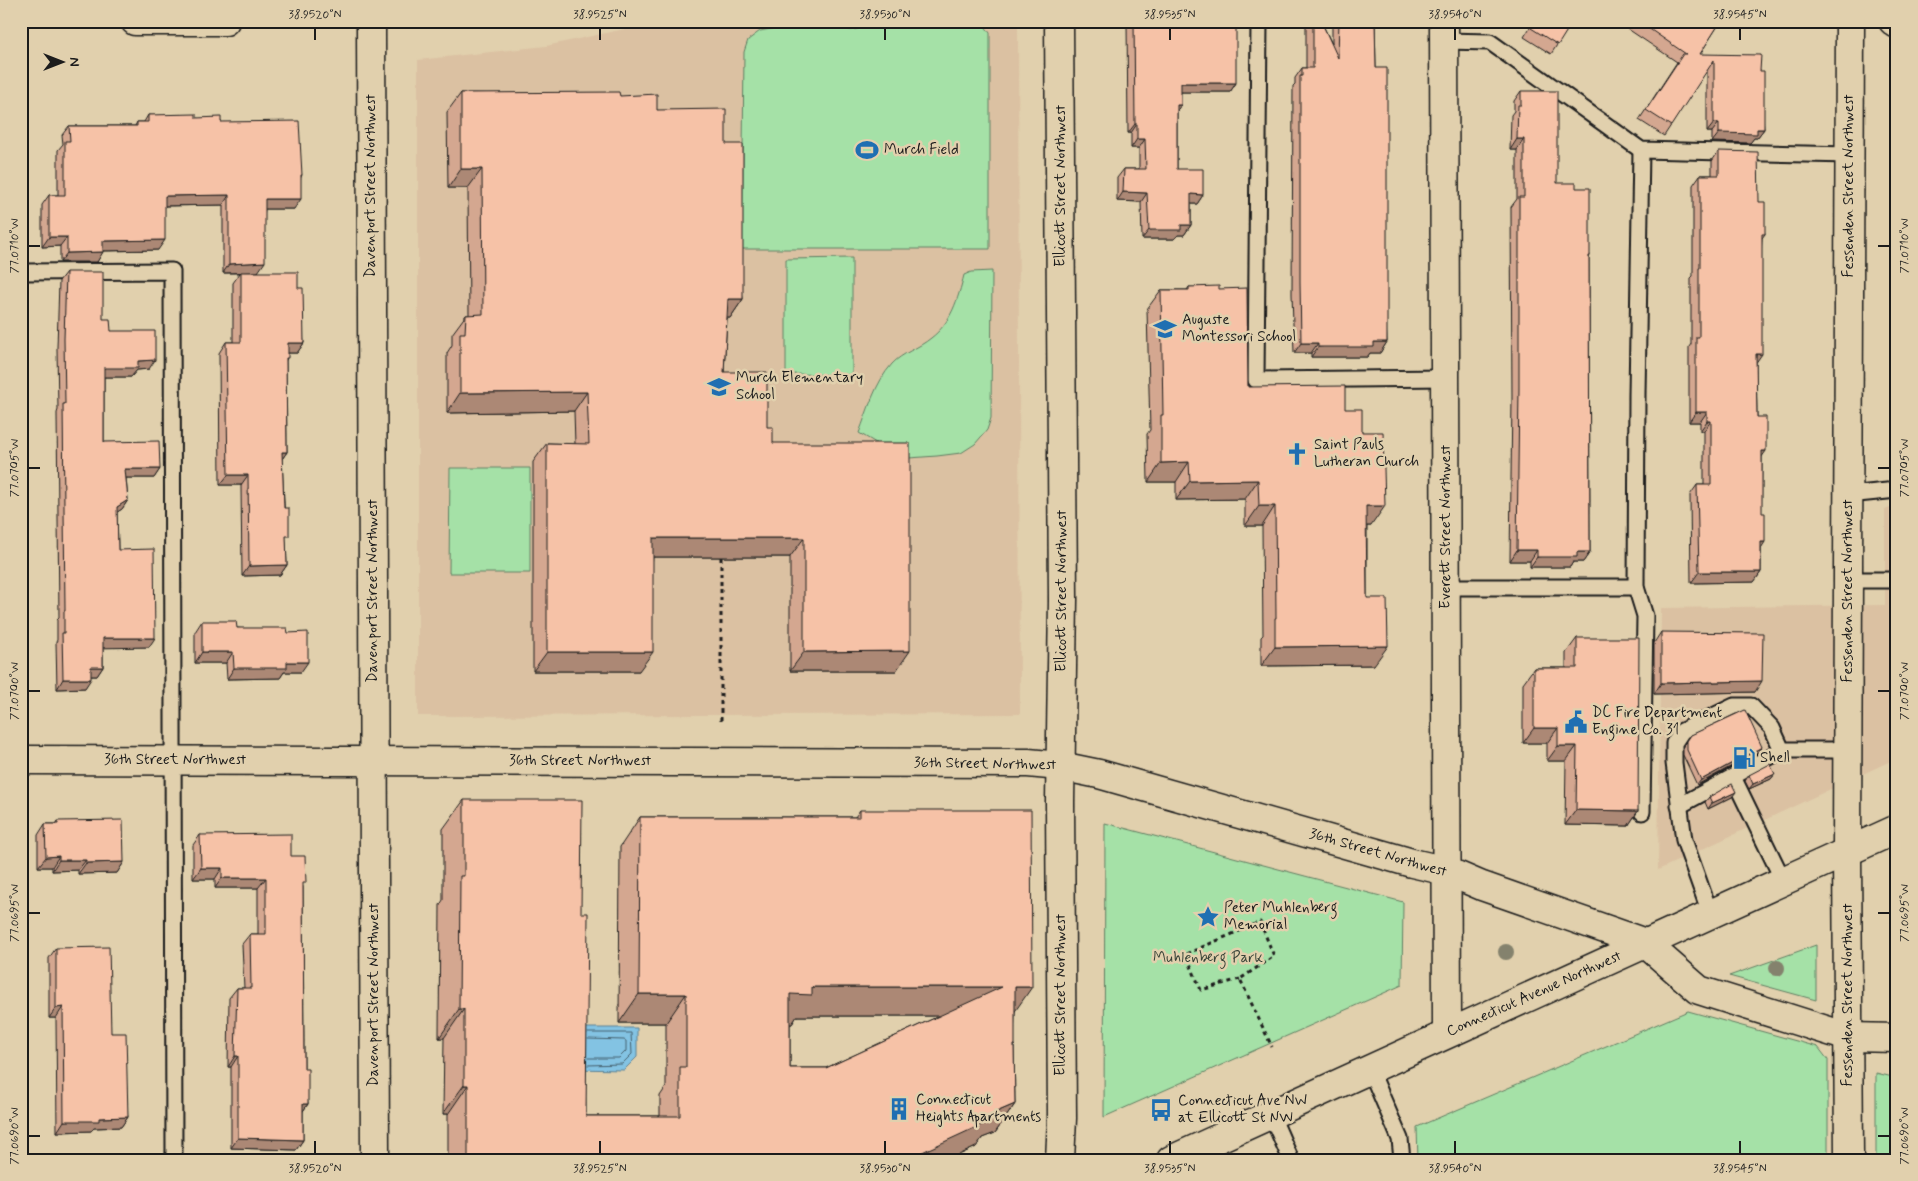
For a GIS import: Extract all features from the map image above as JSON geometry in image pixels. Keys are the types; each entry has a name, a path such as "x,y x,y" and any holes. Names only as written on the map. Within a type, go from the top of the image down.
{"street":[{"path":"135,21 224,21"},
{"name":"Davenport Street Northwest","path":"371,21 375,1160"},
{"name":"Ellicott Street Northwest","path":"1059,21 1063,600 1060,766 1062,1118 1060,1160"},
{"name":"Fessenden Street Northwest","path":"1849,1160 1847,851 1850,21"},
{"path":"1893,21 1897,24"},
{"name":"Everett Street Northwest","path":"1444,31 1447,1033"},
{"name":"36th Street Northwest","path":"21,760 1028,763 1060,766 1099,774 1447,871 1482,886 1645,943 1699,990 1848,1037 1897,1038"},
{"name":"Connecticut Avenue Northwest","path":"1171,1160 1897,829"}],"lane":[{"path":"1259,21 1256,380 1445,378"},
{"path":"1444,31 1490,42 1641,150 1849,155"},
{"path":"1641,150 1636,587 1645,616 1642,812"},
{"path":"21,272 172,271 174,1160"},
{"path":"1848,495 1897,490"},
{"path":"1848,580 1897,580"},
{"path":"1446,587 1636,587"},
{"path":"1710,913 1684,840 1674,763 1674,743 1682,731 1734,706 1751,706 1772,728 1782,750"},
{"path":"1679,806 1782,750 1848,750"},
{"path":"1733,777 1783,880"},
{"path":"1370,1069 1400,1139 1402,1160"},
{"path":"1271,1114 1292,1160"}],"path":[{"path":"721,557 721,722"},
{"path":"1260,922 1274,956 1240,979 1201,990 1186,954 1260,922"},
{"path":"1240,979 1272,1047"}],"shaded area":[{"name":"Murch Elementary School","path":"661,21 1018,21 1020,714 418,716 418,60 546,46"},
{"path":"1897,504 1897,758 1658,870 1661,608 1885,605 1885,509"}],"green space":[{"name":"Murch Field","path":"882,21 981,21 990,33 990,249 742,249 744,52 748,40 760,31 797,24 852,30 875,25"},
{"path":"852,258 852,375 786,374 786,259"},
{"path":"992,271 991,418 987,430 975,444 961,453 909,458 888,450 859,433 872,397 886,371 896,360 926,342 944,325 953,310 964,275 971,272"},
{"path":"450,468 530,468 530,573 449,573"},
{"name":"Muhlenberg Park","path":"1105,823 1403,902 1402,985 1104,1117"},
{"path":"1816,945 1816,1000 1729,976"},
{"path":"1688,1011 1818,1047 1828,1060 1828,1160 1418,1160 1417,1127"},
{"path":"1876,1073 1897,1078 1897,1160 1876,1160"}],"water":[{"path":"573,1028 637,1028 637,1057 624,1070 573,1069"}],"building":[{"path":"1134,21 1180,21 1180,26 1236,26 1236,83 1181,83 1181,105 1177,105 1177,169 1203,169 1203,195 1191,194 1191,225 1181,225 1181,230 1149,230 1147,193 1123,192 1124,169 1146,169 1145,139 1137,139 1137,124 1135,124"},
{"path":"1313,21 1321,21 1338,58 1339,21 1375,21 1376,68 1387,68 1387,342 1374,342 1374,347 1318,347 1318,343 1301,343 1300,76 1302,76 1302,68 1313,68"},
{"path":"1535,21 1573,21 1558,45 1531,28"},
{"path":"1638,21 1721,21 1700,54 1761,55 1760,71 1764,71 1764,129 1757,129 1757,134 1719,133 1719,123 1714,123 1714,60 1671,126 1646,110 1683,54 1686,54"},
{"path":"1521,91 1557,91 1557,183 1576,183 1576,188 1590,188 1590,552 1577,552 1577,557 1537,557 1537,550 1517,550 1519,197 1524,197 1524,139 1517,139 1518,105 1521,105"},
{"path":"619,92 620,96 657,94 657,110 726,109 726,144 743,144 743,299 728,299 724,372 767,372 767,427 773,427 773,443 910,443 910,651 804,652 804,538 653,538 653,652 547,652 547,443 589,444 587,392 460,393 460,333 465,333 466,315 483,314 482,169 461,169 461,93"},
{"path":"196,114 196,118 221,117 221,122 299,121 302,175 301,199 265,199 265,262 229,264 229,195 165,196 165,240 103,241 103,252 67,253 67,237 49,237 49,195 65,195 65,141 70,141 69,126 137,126 137,122 148,122 148,115"},
{"path":"1719,151 1758,152 1759,202 1765,202 1765,234 1762,234 1762,354 1756,354 1757,417 1766,417 1766,451 1762,451 1762,513 1765,513 1765,542 1761,542 1761,572 1699,572 1697,485 1711,485 1711,421 1707,421 1707,412 1696,412 1696,337 1699,337 1700,175 1719,175"},
{"path":"66,272 103,272 103,319 110,319 111,331 155,331 155,360 138,361 138,368 104,368 104,442 159,441 160,469 125,469 128,500 117,507 118,550 154,549 155,638 103,638 103,667 91,667 91,679 63,679 62,633 64,633 65,611 63,404 65,404"},
{"path":"241,272 298,272 298,288 303,288 304,343 288,343 288,358 286,358 287,452 282,452 284,508 289,508 289,536 286,536 287,565 249,566 248,475 228,475 226,342 241,342"},
{"path":"1219,286 1219,289 1247,288 1248,387 1345,386 1345,409 1362,409 1362,432 1383,432 1385,506 1366,506 1367,598 1387,598 1388,646 1275,647 1275,506 1259,506 1258,480 1190,481 1189,462 1161,463 1161,415 1163,415 1161,290 1189,290 1189,287"},
{"path":"202,621 236,621 237,628 287,628 288,633 308,632 308,662 287,662 287,668 234,668 233,652 202,652"},
{"path":"1661,632 1763,633 1762,681 1661,683"},
{"name":"DC Fire Department Engine Co. 31","path":"1577,638 1639,638 1638,811 1576,810 1577,746 1558,746 1558,728 1534,728 1534,668 1577,668"},
{"path":"1745,710 1762,747 1701,780 1687,750 1687,741 1691,735"},
{"path":"1770,764 1775,774 1753,784 1749,775"},
{"path":"1732,784 1736,792 1712,803 1709,797"},
{"path":"464,800 582,800 581,913 588,913 586,1116 680,1116 680,1067 686,1067 686,994 639,994 640,817 860,817 860,810 1031,810 1032,987 1015,987 1015,1104 994,1113 996,1118 905,1160 468,1160 468,1085 464,1085 464,1009 459,1009 460,876 464,876","holes":["812,987 1002,987 826,1068 790,1068 790,994 812,995"]},
{"path":"123,820 124,862 86,863 86,860 59,860 59,856 46,857 45,824 58,824 58,821"},
{"path":"291,834 291,856 305,856 306,883 303,883 304,1069 308,1069 308,1104 303,1104 303,1140 238,1138 238,1056 235,1056 237,988 251,988 250,934 266,934 266,878 222,878 222,868 201,868 200,835"},
{"path":"109,947 111,1033 126,1033 128,1117 99,1118 99,1121 64,1121 63,1007 56,1008 56,948"}],"place":[{"name":"Murch Field","path":"867,150"},
{"name":"Auguste Montessori School","path":"1165,329"},
{"name":"Murch Elementary School","path":"719,387"},
{"name":"Saint Pauls Lutheran Church","path":"1297,454"},
{"name":"DC Fire Department Engine Co. 31","path":"1576,722"},
{"name":"Shell","path":"1744,758"},
{"name":"Peter Muhlenberg Memorial","path":"1208,917"},
{"name":"Connecticut Heights Apartments","path":"899,1109"},
{"name":"Connecticut Ave NW at Ellicott St NW","path":"1161,1110"}]}
